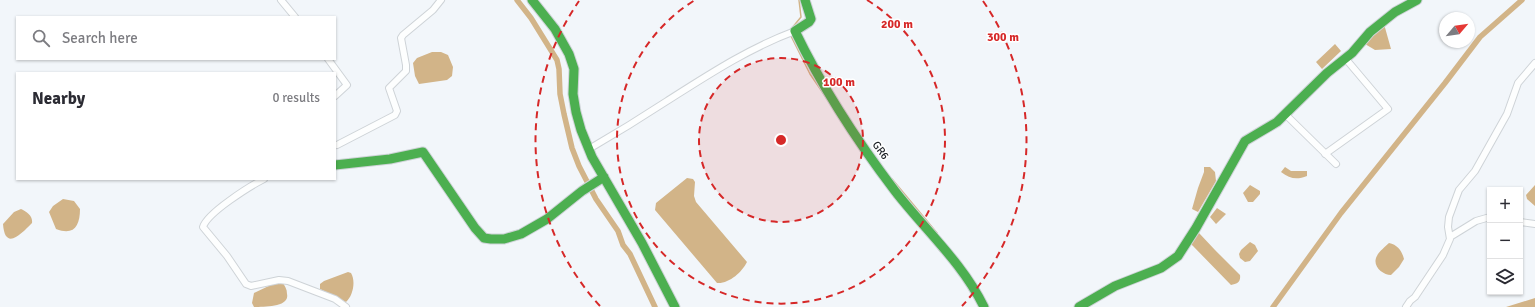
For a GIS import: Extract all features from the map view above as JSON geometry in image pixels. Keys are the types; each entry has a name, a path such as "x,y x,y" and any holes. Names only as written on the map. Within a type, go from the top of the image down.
{"street":[{"path":"281,0 294,16"},
{"path":"337,145 395,115 397,111 389,88 406,70 401,38 433,10 442,0"},
{"path":"532,0 568,50 572,60 574,68 573,93 575,110 581,130 602,178 638,236 675,307"},
{"path":"589,149 624,129 709,74 750,50 795,31 811,19 811,15 805,0"},
{"path":"1079,307 1115,286 1161,268 1178,256 1196,228 1245,141 1277,122 1327,73 1352,53 1370,32 1395,12 1417,0"},
{"name":"GR6","path":"795,31 809,60 858,139 896,192 940,243 974,287 984,307"},
{"path":"1325,154 1388,109 1345,58"},
{"path":"329,60 348,85 336,95"},
{"path":"1450,237 1448,227 1449,217 1459,190 1475,171 1506,114 1518,83 1535,63"},
{"path":"1285,114 1336,164"},
{"path":"336,165 390,159 423,152 475,228 484,238 491,239 512,237 534,227 602,178"},
{"path":"262,180 246,188 220,209 205,223 203,228 227,256 246,284 257,286 268,282 284,280 335,298 346,307"},
{"path":"1406,307 1415,297 1442,255 1450,237 1476,221 1487,218"},
{"path":"1523,222 1535,224"}],"shaded area":[{"path":"1384,24 1391,49 1375,50 1365,44 1379,25"},
{"path":"1335,44 1341,51 1322,69 1316,62"},
{"path":"432,52 441,52 448,55 453,67 452,76 447,80 419,84 415,76 413,63 417,58"},
{"path":"1204,167 1210,167 1215,172 1216,181 1198,212 1192,209 1204,172"},
{"path":"1285,167 1291,171 1307,171 1307,176 1294,178 1287,176 1281,172"},
{"path":"687,178 693,179 695,182 694,196 696,202 747,262 735,277 726,282 717,283 655,210 656,203"},
{"path":"1250,185 1260,191 1260,194 1253,202 1248,202 1243,193"},
{"path":"1535,185 1535,206 1527,199 1526,195"},
{"path":"63,199 74,201 80,209 79,220 75,228 72,230 62,231 56,229 49,212 53,206"},
{"path":"1217,208 1226,214 1216,224 1210,217"},
{"path":"21,209 31,216 32,223 19,235 10,239 4,232 3,224 14,212"},
{"path":"1197,232 1240,275 1238,282 1231,285 1190,243"},
{"path":"1250,242 1255,245 1258,251 1250,261 1245,262 1240,258 1239,254 1241,250"},
{"path":"1389,243 1395,245 1399,249 1404,259 1391,275 1385,274 1379,270 1375,261 1378,254"},
{"path":"348,272 353,276 353,284 352,292 346,302 320,289 320,284 324,281"},
{"path":"282,282 287,292 285,302 264,307 254,307 252,303 254,293 275,283"},
{"path":"1535,298 1535,307 1506,307"}],"waterway":[{"path":"517,0 531,18 557,60 559,69 560,94 564,114 572,148 579,166 596,199 618,231 623,245 630,254 655,307"},
{"path":"792,28 801,17 799,0"},
{"path":"1273,307 1341,213 1480,37 1522,0"},
{"path":"791,36 810,74 832,106"},
{"path":"892,179 937,233"},
{"path":"894,197 910,215"},
{"path":"933,242 941,252"}],"traffic: fast":[{"path":"532,0 555,29 569,54 574,69 573,94 576,112 581,130 592,157 642,243 675,307"},
{"path":"805,0 811,19 795,31 828,93 881,172 965,275 984,307"},
{"path":"1079,307 1115,286 1161,268 1178,256 1196,228 1245,141 1277,122 1327,73 1352,53 1370,32 1395,12 1417,0"},
{"path":"336,165 390,159 423,152 475,228 484,238 491,239 504,239 521,234 547,219 582,191 604,177"}]}
